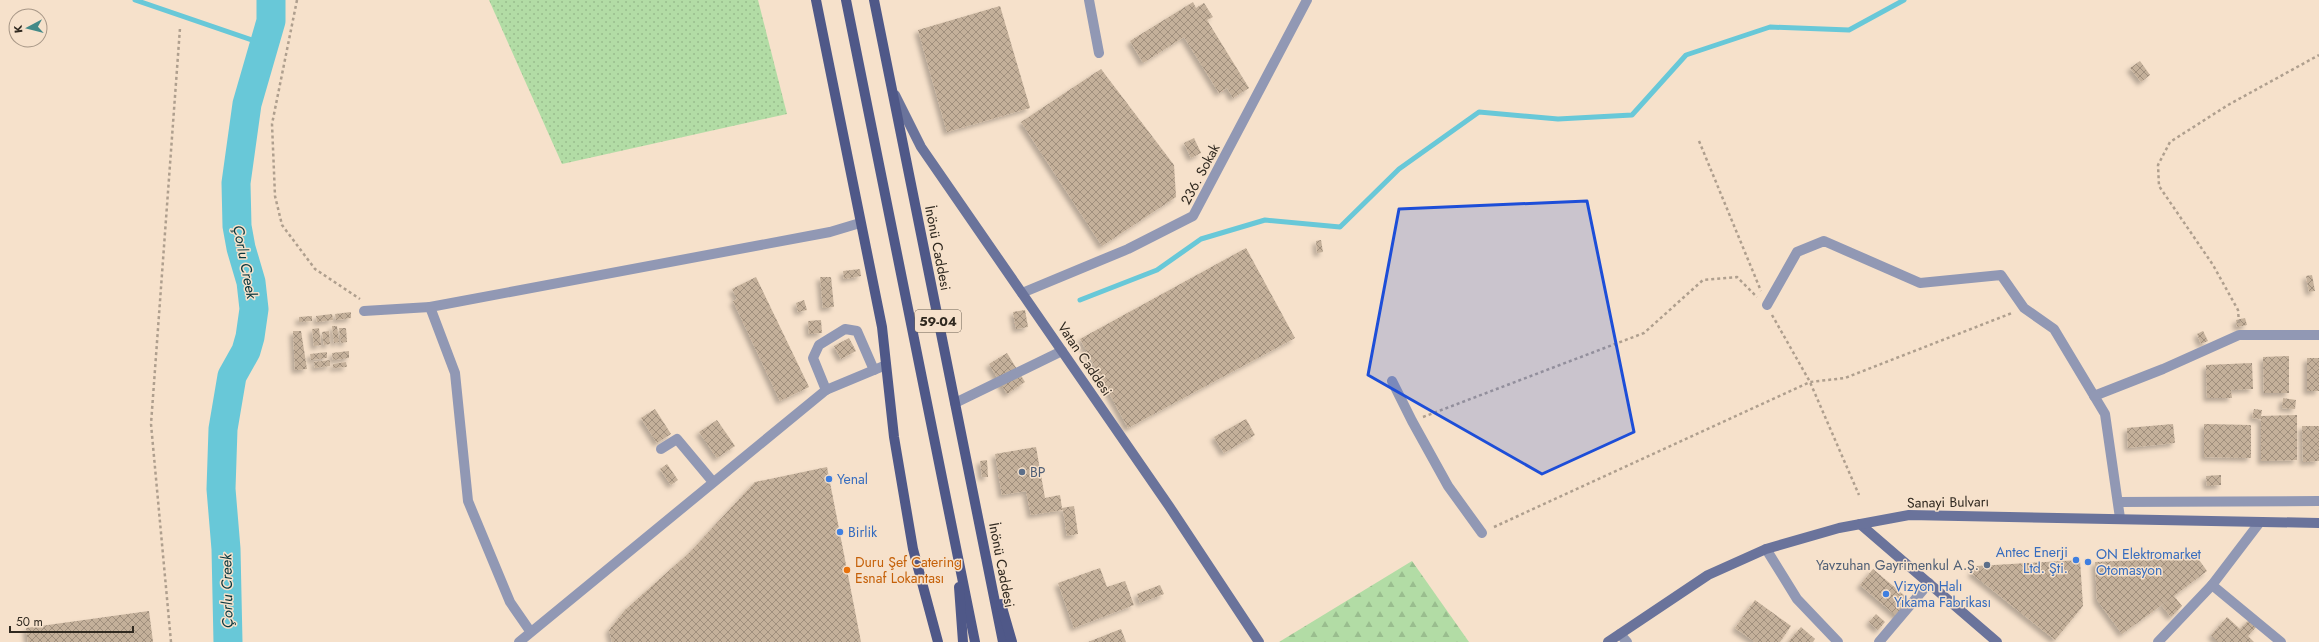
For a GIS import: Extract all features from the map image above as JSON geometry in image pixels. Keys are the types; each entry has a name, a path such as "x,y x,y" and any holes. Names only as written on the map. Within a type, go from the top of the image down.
{"main road":[{"path":"816,0 882,327 894,437 913,549 938,642"},
{"name":"59-04","path":"846,0 975,642"},
{"name":"İnönü Caddesi","path":"874,0 1003,642"},
{"path":"980,530 1012,642"},
{"path":"954,536 963,642"}],"street":[{"path":"1089,0 1099,53"},
{"name":"236. Sokak","path":"1022,293 1128,249 1193,216 1301,5 1307,0"},
{"name":"Vatan Caddesi","path":"892,89 921,147 1062,351 1259,642"},
{"path":"364,311 430,307 830,232 860,223"},
{"path":"1767,305 1797,252 1824,241 1920,283 2001,275 2024,308 2054,329 2105,414 2119,502 2120,518"},
{"path":"430,307 455,374 468,502 510,602 530,631 533,642"},
{"path":"826,390 813,358 820,345 845,329 857,331 874,370"},
{"path":"2094,396 2164,369 2239,335 2319,335"},
{"path":"955,403 1062,351"},
{"path":"519,642 530,631 826,390 886,365"},
{"path":"1392,381 1448,486 1482,533"},
{"path":"661,448 677,439 713,482"},
{"path":"2119,502 2319,501"},
{"name":"Sanayi Bulvarı","path":"1608,642 1708,575 1766,549 1860,524 1909,515 2319,523"},
{"path":"2158,642 2212,585 2260,522"},
{"path":"1860,524 1997,642"},
{"path":"1766,549 1797,599 1838,642"},
{"path":"1879,642 1929,583"},
{"path":"2212,585 2281,642"},
{"path":"1620,634 1628,642"}],"path":[{"path":"297,0 272,124 275,196 282,225 315,269 377,310"},
{"path":"171,642 151,424 180,28"},
{"path":"2239,335 2238,310 2213,265 2159,186 2158,165 2170,142 2228,105 2319,55"},
{"path":"1699,141 1767,305 1810,382 1859,495"},
{"path":"1412,421 1644,333 1703,280 1736,277 1767,305"},
{"path":"1482,533 1810,382 1845,378 2024,308"}],"highlighted area":[{"path":"1587,201 1634,432 1542,474 1368,375 1399,209"}],"green space":[{"path":"489,0 758,0 787,114 562,164"},
{"path":"1412,561 1469,642 1279,642"}],"building":[{"path":"1193,2 1196,8 1204,3 1213,17 1207,20 1249,88 1233,98 1227,88 1219,93 1184,37 1143,63 1130,41"},
{"path":"1000,6 1030,108 947,132 918,30"},
{"path":"2140,61 2150,75 2141,82 2130,68"},
{"path":"1101,69 1174,165 1176,197 1102,246 1021,122"},
{"path":"1194,138 1201,153 1191,158 1184,143"},
{"path":"1321,240 1323,252 1317,253 1316,241"},
{"path":"1246,248 1295,338 1128,428 1080,339"},
{"path":"860,269 861,276 844,279 843,271"},
{"path":"2312,275 2315,291 2309,292 2306,276"},
{"path":"756,277 809,387 780,401 733,301 737,299 732,289"},
{"path":"820,277 831,277 834,307 823,308"},
{"path":"804,300 807,310 798,312 796,303"},
{"path":"1025,310 1028,327 1016,329 1013,312"},
{"path":"351,312 351,318 336,320 335,314"},
{"path":"332,314 333,320 317,322 316,316"},
{"path":"312,316 312,321 299,322 299,317"},
{"path":"2245,318 2247,325 2237,327 2236,320"},
{"path":"821,320 822,333 809,334 808,321"},
{"path":"332,326 337,326 339,342 334,343"},
{"path":"319,328 321,345 314,346 312,329"},
{"path":"339,328 346,328 347,342 341,343"},
{"path":"293,331 301,331 307,369 295,370"},
{"path":"329,331 330,344 324,345 322,332"},
{"path":"2203,331 2208,341 2201,344 2197,334"},
{"path":"849,338 856,351 841,359 834,346"},
{"path":"349,351 349,358 333,360 332,353"},
{"path":"327,352 327,358 311,360 310,354"},
{"path":"1007,353 1025,382 1007,394 989,364"},
{"path":"2289,356 2289,393 2264,393 2263,357"},
{"path":"2307,358 2319,358 2319,391 2307,391"},
{"path":"330,360 330,366 315,368 314,362"},
{"path":"346,362 347,367 333,368 333,364"},
{"path":"2252,363 2253,389 2231,390 2232,398 2207,398 2206,365"},
{"path":"2283,398 2296,400 2295,409 2282,408"},
{"path":"655,409 671,434 657,443 641,418"},
{"path":"2254,409 2262,410 2261,416 2297,415 2297,460 2261,461 2261,419 2252,418"},
{"path":"1246,419 1255,435 1224,453 1214,437"},
{"path":"717,420 735,446 717,458 699,432"},
{"path":"2173,424 2175,443 2128,448 2127,428"},
{"path":"2204,424 2251,425 2251,458 2204,457"},
{"path":"2302,426 2319,426 2319,461 2303,462"},
{"path":"1036,447 1045,498 1060,495 1062,508 1074,506 1078,534 1067,536 1063,510 1031,515 1026,491 1002,495 995,454"},
{"path":"987,460 988,477 982,477 980,461"},
{"path":"667,464 678,480 671,485 660,469"},
{"path":"827,467 861,642 612,642 609,630 625,610 690,552 755,482"},
{"path":"2221,475 2221,485 2207,486 2206,476"},
{"path":"2197,557 2207,571 2174,596 2182,606 2171,617 2162,606 2170,599 2122,634 2097,600 2095,562"},
{"path":"2080,560 2083,606 2055,640 1971,573 1977,566"},
{"path":"1100,568 1107,587 1125,581 1134,605 1074,628 1058,583"},
{"name":"Vizyon Halı Yıkama Fabrikası","path":"1873,569 1912,602 1899,618 1860,585"},
{"path":"1160,585 1164,594 1140,603 1137,594"},
{"path":"1755,600 1791,626 1780,642 1755,642 1735,628"},
{"path":"149,611 153,642 28,642 26,628"},
{"path":"1876,614 1885,622 1878,630 1869,622"},
{"path":"2227,617 2240,629 2251,618 2258,625 2248,636 2254,642 2218,642 2211,635"},
{"path":"1801,627 1815,639 1813,642 1788,642"},
{"path":"1121,629 1126,642 1088,642"}],"waterway":[{"path":"135,0 264,44"},
{"name":"Çorlu Creek","path":"228,642 226,549 221,489 223,429 232,376 246,351 250,337 254,309 251,282 241,248 237,226 236,183 247,104 271,21 271,0"},
{"path":"1080,300 1157,270 1201,239 1265,220 1340,227 1399,169 1479,112 1558,119 1632,115 1686,55 1770,27 1849,30 1904,0"}],"place":[{"name":"BP","path":"1022,472"},
{"name":"Yenal","path":"829,479"},
{"name":"Birlik","path":"840,532"},
{"name":"Antec Enerji Ltd. Şti.","path":"2076,560"},
{"name":"ON Elektromarket Otomasyon","path":"2088,562"},
{"name":"Yavzuhan Gayrimenkul A.Ş.","path":"1987,565"},
{"name":"Duru Şef Catering Esnaf Lokantası","path":"847,570"},
{"name":"Vizyon Halı Yıkama Fabrikası","path":"1886,594"}]}
